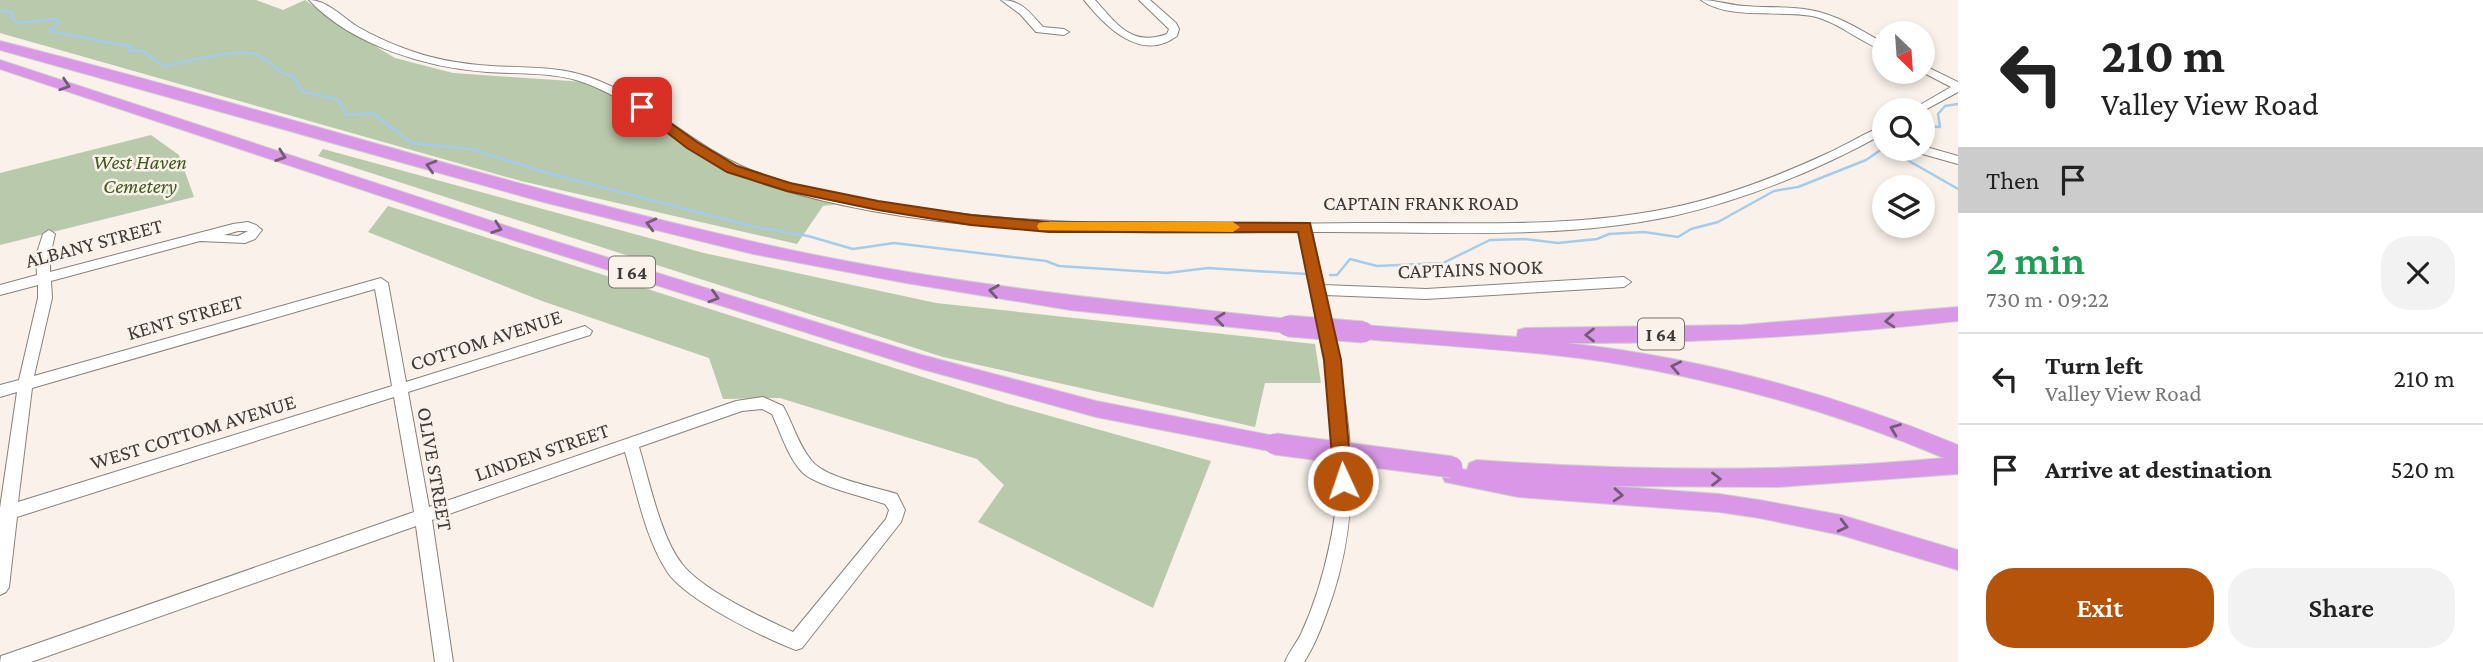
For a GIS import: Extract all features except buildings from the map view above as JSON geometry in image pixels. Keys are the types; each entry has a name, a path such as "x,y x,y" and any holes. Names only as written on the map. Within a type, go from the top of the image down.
{"highway":[{"name":"I 64","path":"0,45 549,198 753,248 906,278 1058,301 1363,332 1673,334 1831,326 1958,314"},
{"name":"I 64","path":"0,64 516,235 932,365 1096,409 1310,451 1453,471"},
{"path":"1363,332 1573,351 1692,370 1832,407 1958,454"},
{"path":"1453,471 1702,480 1840,475 1948,466"},
{"path":"1453,471 1518,488 1719,503 1759,509 1863,530 1958,560"}],"street":[{"path":"314,0 364,34 405,55 459,67 559,73 594,83 632,101 721,163 759,178 802,190 924,213 1039,226 1304,227"},
{"path":"1006,0 1027,14 1040,30 1064,32"},
{"path":"1089,0 1131,41 1152,42 1172,36 1172,26 1144,0"},
{"path":"1706,0 1743,11 1809,7 1872,41"},
{"path":"1936,75 1958,86"},
{"path":"1935,99 1958,86"},
{"name":"CAPTAIN FRANK ROAD","path":"1294,662 1317,619 1334,570 1344,506 1332,360 1304,227 1559,224 1667,213 1714,201 1769,182 1872,139"},
{"path":"1935,154 1958,160"},
{"path":"0,587 5,514 25,384 45,298 43,256 49,234"},
{"name":"ALBANY STREET","path":"0,290 200,237"},
{"name":"CAPTAINS NOOK","path":"1316,290 1426,294 1624,282"},
{"name":"KENT STREET","path":"0,391 381,283"},
{"name":"OLIVE STREET","path":"381,283 423,516 444,662"},
{"name":"COTTOM AVENUE","path":"399,390 585,331"},
{"name":"WEST COTTOM AVENUE","path":"5,514 399,390"},
{"name":"LINDEN STREET","path":"7,662 741,405 763,403 778,410 807,467 818,475 891,499 897,510 893,522 796,642 782,637 727,605 676,571 630,444"}],"green space":[{"path":"0,0 256,0 283,10 305,0 395,58 453,73 585,82 611,92 712,161 839,201 839,204 823,206 797,244 521,181 0,33"},
{"name":"West Haven Cemetery","path":"151,135 179,155 194,197 0,245 0,173"},
{"path":"323,149 704,253 936,303 1315,344 1321,383 1265,383 1255,427 943,357 318,156"},
{"path":"388,206 1007,404 1211,461 1153,608 978,522 1004,485 977,459 780,398 723,399 709,358 542,301 368,232"}],"waterway":[{"path":"0,10 13,13 12,18 18,23 56,19 59,24 49,31 132,47 129,51 142,51 164,66 224,54 257,55 294,77 301,91 338,100 347,115 373,113 411,143 471,149 547,173 754,227 808,236 853,249 894,243 1046,261 1059,266 1167,273 1208,268 1306,274"},
{"path":"1935,127 1940,127 1938,114 1945,106 1958,104"},
{"path":"1330,275 1337,275 1350,259 1377,266 1443,263 1490,240 1525,239 1558,243 1597,239 1609,234 1644,232 1678,237 1691,229 1718,222 1774,191 1798,187 1872,156"},
{"path":"1909,161 1958,189"}],"slow traffic":[{"path":"1044,226 1233,227"}],"route":[{"path":"642,107 692,145 732,169 787,187 878,206 971,220 1049,227 1304,227 1332,360 1343,481"}]}
